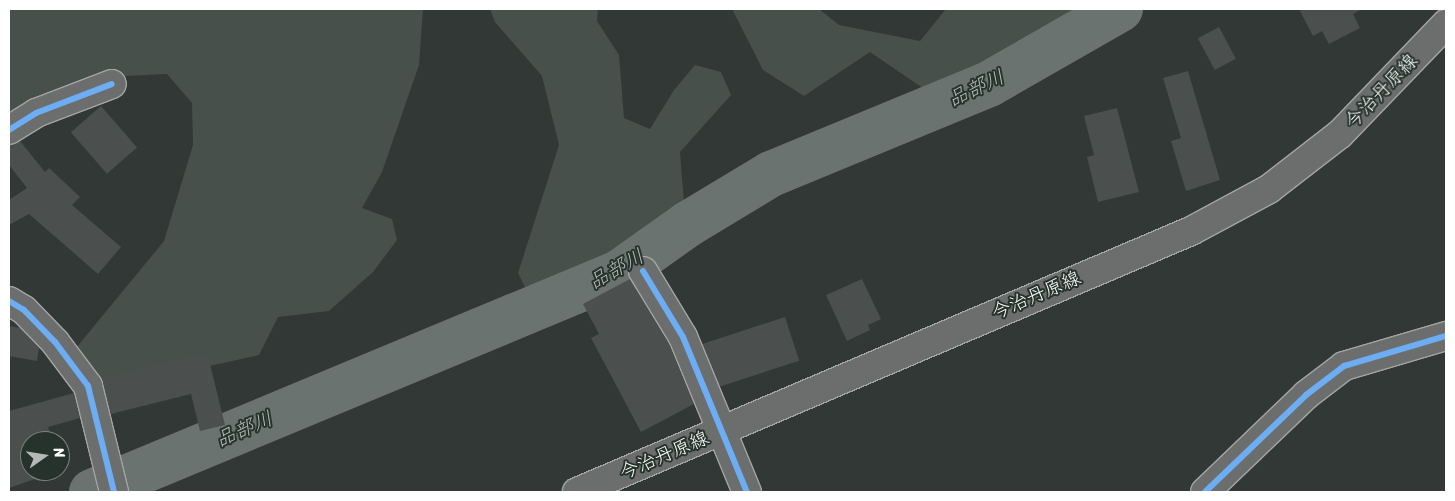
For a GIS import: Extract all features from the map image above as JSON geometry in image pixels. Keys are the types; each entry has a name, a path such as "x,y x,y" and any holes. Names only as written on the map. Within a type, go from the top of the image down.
{"main road":[{"name":"今治丹原線","path":"577,492 1191,230 1269,189 1340,134 1446,24"},
{"path":"9,130 36,113 112,84"},
{"path":"643,271 683,337 724,430 747,492"},
{"path":"9,301 24,310 55,342 88,386 114,492"},
{"path":"1205,492 1306,395 1344,366 1446,336"}],"shaded area":[{"path":"9,9 423,9 419,65 382,172 362,208 392,219 397,240 373,272 329,311 278,317 259,355 169,375 127,406 101,384 76,348 164,241 193,145 192,103 167,74 124,76 39,97 9,137"},
{"path":"490,9 598,9 597,21 619,55 624,118 650,129 674,90 695,65 721,72 731,95 680,152 684,203 614,264 531,299 518,273 559,145 542,76 495,22"},
{"path":"732,9 819,9 839,25 920,41 946,9 1090,9 987,69 930,93 870,52 804,96 763,70"}],"building":[{"path":"1299,9 1362,9 1353,14 1360,28 1329,44 1322,31 1313,36"},
{"path":"1219,27 1236,59 1215,70 1198,38"},
{"path":"1188,71 1220,180 1186,191 1171,141 1181,138 1163,78"},
{"path":"101,106 137,148 107,174 71,132"},
{"path":"1117,108 1139,192 1098,202 1087,157 1094,155 1084,116"},
{"path":"20,141 45,172 49,168 80,197 72,205 121,247 98,274 29,214 9,225 9,200 27,188 9,165 9,145"},
{"path":"630,279 669,344 694,404 641,432 591,338 599,334 583,304"},
{"path":"862,279 881,319 868,325 870,330 847,341 826,295"},
{"path":"785,317 799,361 716,388 702,344"},
{"path":"9,326 20,328 39,348 37,361 9,356"},
{"path":"207,352 225,425 200,431 191,394 111,414 101,378"},
{"path":"74,393 80,418 48,427 49,431 20,431 20,481 29,481 9,488 9,411"}],"waterway":[{"name":"品部川","path":"92,492 619,273 688,224 771,174 989,84 1120,9"}],"cycle path":[{"path":"9,130 36,113 112,84"},
{"path":"643,271 683,337 747,492"},
{"path":"9,301 24,310 55,342 88,386 114,492"},
{"path":"1205,492 1306,395 1344,366 1446,336"}]}
